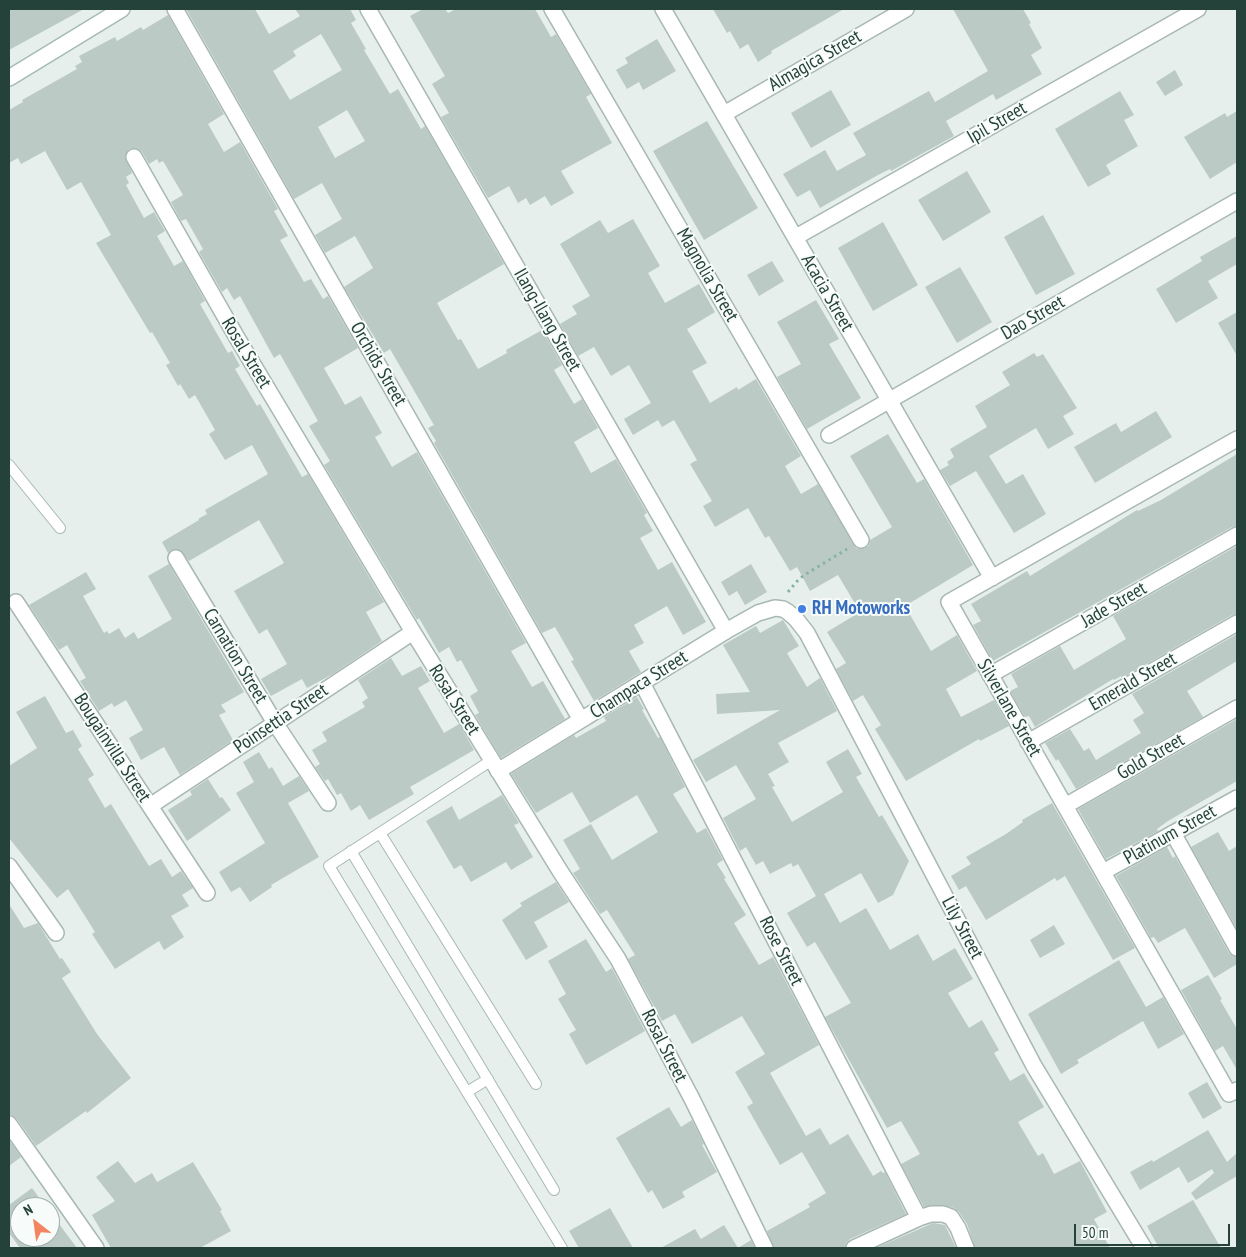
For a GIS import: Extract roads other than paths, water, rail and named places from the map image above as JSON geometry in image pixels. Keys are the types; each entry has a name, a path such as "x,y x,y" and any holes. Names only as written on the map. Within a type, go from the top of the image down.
{"street":[{"path":"9,78 122,9"},
{"name":"Orchids Street","path":"175,9 581,720"},
{"name":"Ilang-Ilang Street","path":"368,9 726,631"},
{"name":"Magnolia Street","path":"552,9 861,540"},
{"name":"Acacia Street","path":"663,9 992,578"},
{"name":"Almagica Street","path":"724,114 906,9"},
{"name":"Ipil Street","path":"796,237 1198,9"},
{"name":"Rosal Street","path":"134,157 236,336 412,632 560,871 618,959 671,1058 765,1248"},
{"name":"Dao Street","path":"829,435 1237,201"},
{"name":"Silverlane Street","path":"1237,439 949,602 1229,1094 1237,1090"},
{"name":"Jade Street","path":"990,675 1237,535"},
{"name":"Carnation Street","path":"176,558 275,723 328,804"},
{"name":"Bougainvilla Street","path":"16,602 207,893"},
{"name":"Champaca Street","path":"495,766 581,720 758,613 775,608 783,609"},
{"name":"Lily Street","path":"783,609 796,618 806,633 1034,1066 1144,1248"},
{"name":"Emerald Street","path":"1028,742 1237,623"},
{"name":"Poinsettia Street","path":"150,806 412,632"},
{"name":"Rose Street","path":"642,683 919,1218"},
{"name":"Gold Street","path":"1065,806 1237,708"},
{"name":"Platinum Street","path":"1102,872 1237,798"},
{"path":"1173,833 1237,948"},
{"path":"9,866 56,933"},
{"path":"9,1124 96,1248"},
{"path":"854,1248 919,1218 931,1214 943,1214 951,1217 958,1228 966,1248"}],"lane":[{"path":"9,465 60,528"},
{"name":"Champaca Street","path":"467,1092 329,866 380,832 495,766"},
{"path":"380,832 536,1084"},
{"path":"351,851 554,1190"},
{"path":"488,1080 467,1092 562,1248"}],"place":[{"name":"RH Motoworks","path":"802,609"}]}
